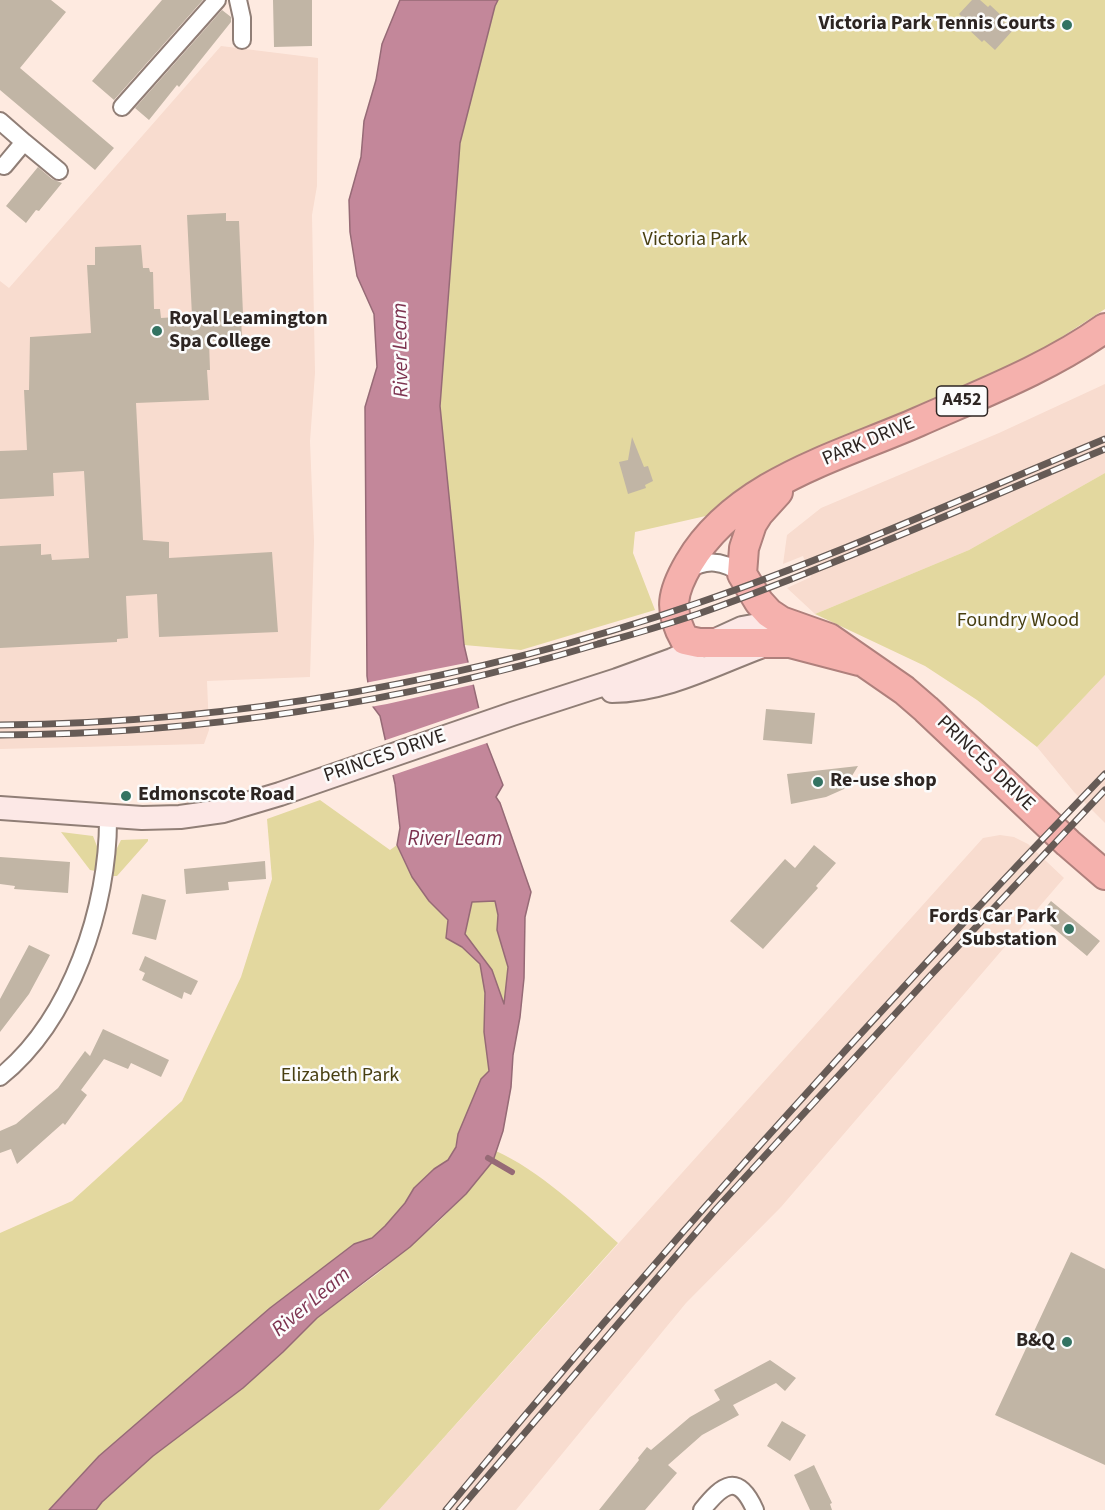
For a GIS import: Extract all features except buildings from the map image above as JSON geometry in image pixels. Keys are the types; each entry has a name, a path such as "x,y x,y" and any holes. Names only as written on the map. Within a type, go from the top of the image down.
{"highway":[{"name":"PARK DRIVE","path":"695,645 678,628 674,606 678,584 703,543 743,504 794,476 1054,359 1105,328"},
{"name":"PARK DRIVE","path":"742,574 744,548 752,524 771,499 794,476"},
{"path":"742,574 759,603 769,613 776,632"},
{"name":"PRINCES DRIVE","path":"695,645 776,632 829,638 904,690 927,709 1068,843 1105,875"}],"street":[{"path":"122,107 217,0"},
{"path":"238,0 242,18 242,40"},
{"path":"0,121 59,171"},
{"path":"4,166 24,142"},
{"path":"683,573 695,565 709,562 729,565 742,574"},
{"name":"PRINCES DRIVE","path":"589,690 639,689 671,682 776,632"},
{"name":"PRINCES DRIVE","path":"0,808 108,817 159,818 223,811 271,797 498,718 589,690 660,665 695,645"},
{"path":"0,1077 24,1053 42,1030 77,970 89,940 101,896 107,858 108,817"},
{"path":"702,1510 716,1492 724,1487 733,1486 742,1488 748,1494 755,1510"}],"shaded area":[{"name":"Royal Leamington Spa College","path":"221,46 318,58 317,186 312,215 315,373 310,441 314,541 310,677 207,681 209,730 204,744 0,749 0,281 9,288"},
{"path":"1105,384 1105,473 969,550 815,614 787,588 811,577 803,556 783,564 787,535 821,508 999,433"},
{"path":"1105,675 1105,823 1074,792 1037,747"},
{"path":"1000,835 1014,837 1028,844 1064,878 781,1207 686,1303 516,1510 379,1510 983,838"}],"green space":[{"name":"Victoria Park","path":"498,0 1105,0 1105,309 1040,351 719,513 635,532 633,553 655,610 521,650 464,645 440,406 460,143"},
{"name":"Foundry Wood","path":"1105,473 1105,675 1037,747 977,700 925,666 815,614 969,550"},
{"name":"Elizabeth Park","path":"320,800 390,850 397,845 418,885 448,921 446,938 462,947 480,964 485,993 484,1032 489,1071 481,1079 458,1134 456,1147 448,1160 434,1169 414,1188 405,1203 372,1238 354,1244 270,1308 99,1456 49,1510 0,1510 0,1233 72,1201 182,1101 241,977 272,879 267,819"},
{"path":"61,832 93,836 98,849 95,871 90,870"},
{"path":"148,839 117,876 113,876 116,850 121,840"},
{"path":"495,901 498,915 497,930 508,966 504,1006 492,970 464,934 472,902"},
{"path":"496,1151 544,1180 618,1243 379,1510 96,1510 153,1456 243,1388 317,1318 377,1274 437,1223 466,1194 493,1161"}],"water":[{"name":"River Leam","path":"400,0 498,0 460,143 440,406 464,645 487,744 503,785 496,797 531,892 525,917 524,978 520,1017 503,1131 493,1161 466,1194 410,1247 317,1318 243,1388 153,1456 96,1510 49,1510 99,1456 270,1308 354,1244 372,1238 385,1226 405,1203 414,1188 434,1169 448,1160 456,1147 458,1134 481,1079 489,1071 484,1032 485,993 480,964 462,947 446,938 448,920 429,901 412,877 397,845 400,828 395,784 380,716 371,704 367,676 365,407 377,367 374,314 357,276 350,232 349,200 361,157 364,121 376,80 382,44","holes":["495,901 498,915 497,930 508,967 504,1004 492,970 465,934 472,902"]}],"pier":[{"path":"471,662 476,684 387,704 370,707 369,705 365,683"},
{"path":"482,707 490,742 390,776 383,741"}],"waterway":[{"path":"488,1158 512,1172"}],"railway":[{"path":"0,725 178,716 266,706 441,675 528,654 613,630 750,585 852,545 1105,439"},
{"path":"0,735 151,729 227,721 377,698 525,665 698,614 851,555 1105,449"},
{"path":"446,1510 605,1321 768,1136 935,953 1105,774"},
{"path":"459,1510 717,1208 1105,790"}],"place":[{"name":"Victoria Park Tennis Courts","path":"1067,25"},
{"name":"Royal Leamington Spa College","path":"157,331"},
{"name":"Re-use shop","path":"818,782"},
{"name":"Edmonscote Road","path":"126,796"},
{"name":"Fords Car Park Substation","path":"1069,929"},
{"name":"B&Q","path":"1067,1342"}]}
